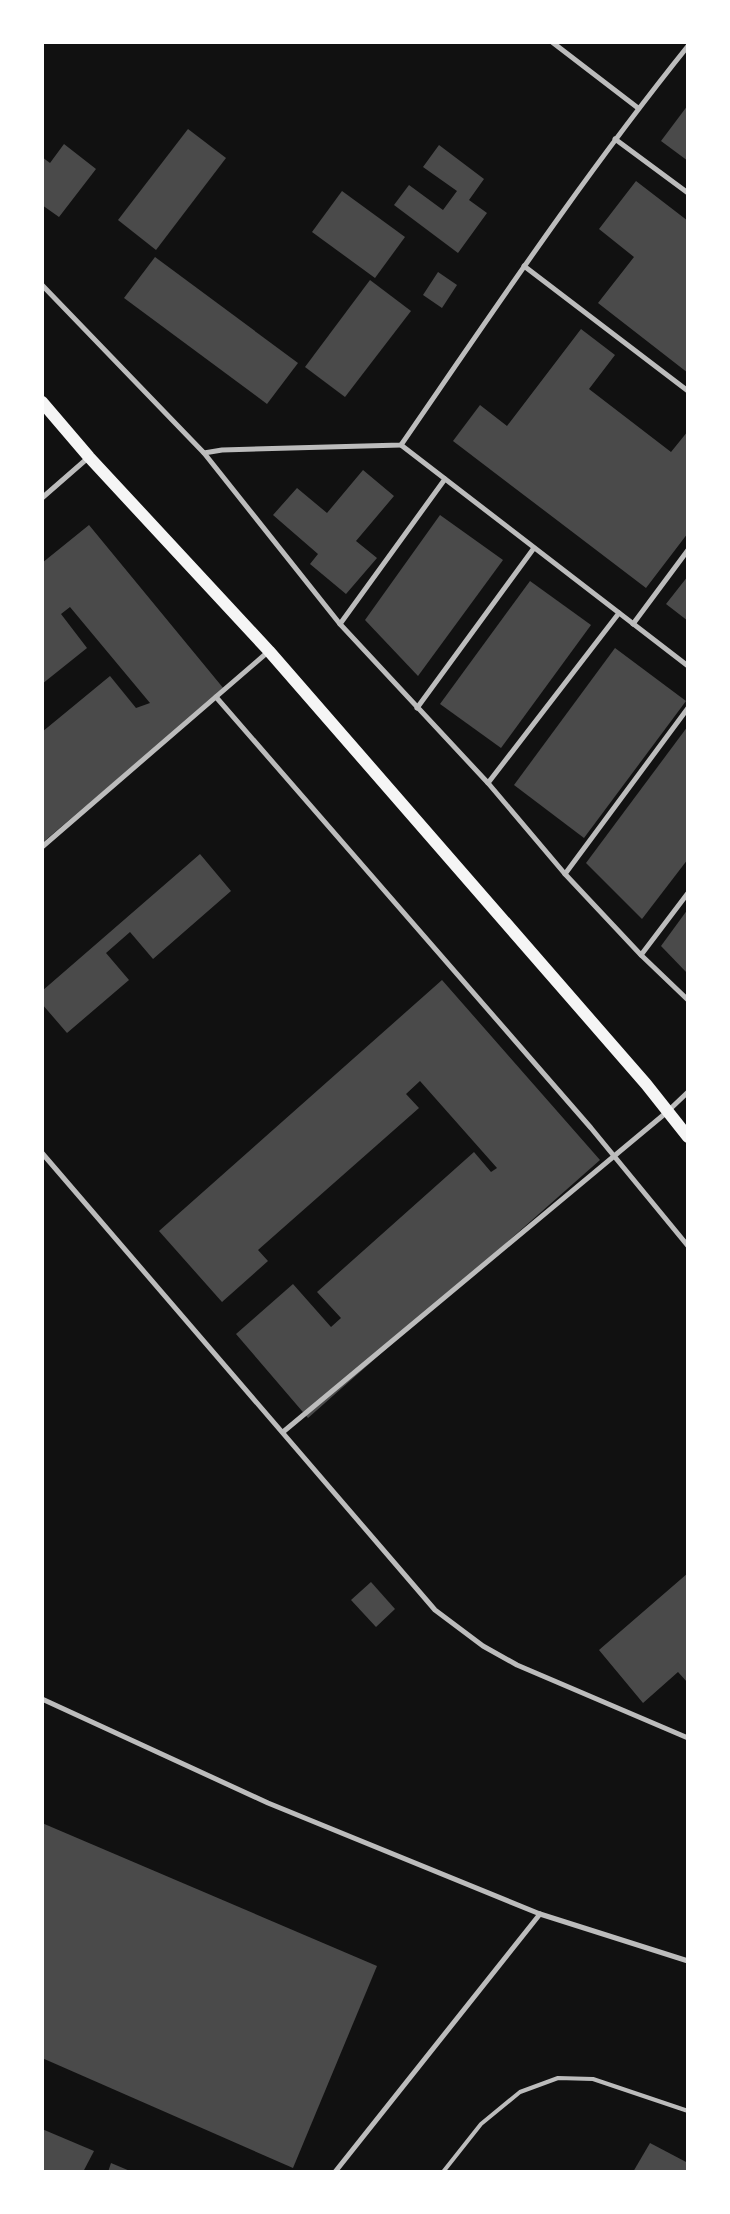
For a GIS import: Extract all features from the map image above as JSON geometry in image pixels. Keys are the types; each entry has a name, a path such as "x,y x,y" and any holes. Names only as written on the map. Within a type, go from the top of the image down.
{"main road":[{"path":"42,402 89,457 269,651 646,1084 688,1138"}],"street":[{"path":"552,42 638,108"},
{"path":"400,445 615,138 688,46"},
{"path":"615,138 688,193"},
{"path":"524,266 688,391"},
{"path":"42,285 204,453 340,624 488,783 565,874 641,955 688,1000"},
{"path":"204,453 222,450 400,445 688,666"},
{"path":"42,498 89,457"},
{"path":"340,624 445,479"},
{"path":"417,708 534,548"},
{"path":"633,624 688,550"},
{"path":"488,783 620,613"},
{"path":"42,847 269,651"},
{"path":"216,697 614,1156 688,1246"},
{"path":"565,874 688,708"},
{"path":"641,955 688,893"},
{"path":"283,1432 667,1112 688,1092"},
{"path":"42,1153 435,1610 458,1629 517,1665 688,1738"},
{"path":"42,1699 268,1804 540,1914 688,1961"},
{"path":"335,2172 540,1914"}],"lane":[{"path":"443,2172 481,2124 520,2092 558,2078 593,2079 688,2111"}],"building":[{"path":"688,105 688,161 661,141"},
{"path":"188,129 226,158 156,250 118,220"},
{"path":"64,144 96,169 59,217 42,205 42,157 50,163"},
{"path":"439,145 484,179 469,200 487,213 458,253 394,205 409,185 443,210 457,191 423,167"},
{"path":"636,181 688,221 688,373 598,303 634,257 599,229"},
{"path":"342,191 405,237 375,278 312,232"},
{"path":"155,257 298,363 267,404 124,298"},
{"path":"438,272 457,285 442,308 423,295"},
{"path":"370,280 411,311 345,397 305,367"},
{"path":"581,329 615,355 589,389 671,452 688,431 688,533 646,588 453,441 480,405 507,426"},
{"path":"363,470 394,496 356,541 377,558 346,594 310,564 318,554 273,515 297,488 327,513"},
{"path":"440,515 503,560 418,676 365,620"},
{"path":"89,525 224,689 42,843 42,732 110,676 136,708 150,703 70,607 61,614 87,648 42,684 42,563"},
{"path":"688,576 688,621 666,604"},
{"path":"530,581 591,625 501,748 440,704"},
{"path":"615,648 686,701 584,838 514,785"},
{"path":"688,726 688,859 642,919 586,863"},
{"path":"200,854 231,891 153,959 130,932 106,953 129,980 67,1033 42,1004 42,991"},
{"path":"688,909 688,974 661,946"},
{"path":"442,980 600,1160 308,1418 236,1334 293,1284 331,1327 341,1318 317,1292 474,1152 491,1172 497,1168 420,1081 406,1094 419,1108 258,1250 268,1261 222,1302 159,1231"},
{"path":"688,1573 688,1683 678,1672 643,1703 599,1650"},
{"path":"371,1582 395,1609 376,1627 351,1600"},
{"path":"42,1823 377,1966 293,2168 42,2058"},
{"path":"42,2129 94,2151 83,2172 42,2172"},
{"path":"650,2143 688,2163 688,2172 633,2172"},
{"path":"111,2163 130,2171 130,2172 108,2172"}]}
